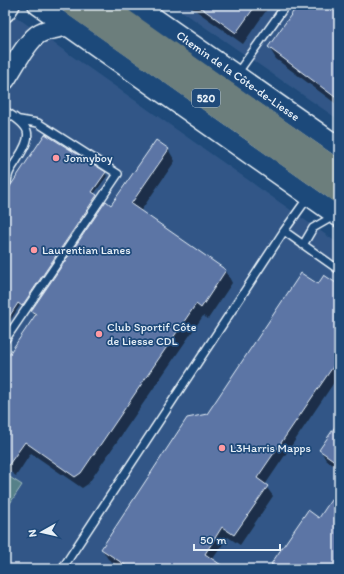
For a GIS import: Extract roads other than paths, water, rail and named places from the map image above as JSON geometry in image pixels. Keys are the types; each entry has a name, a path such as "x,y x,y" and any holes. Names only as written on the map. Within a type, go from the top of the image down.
{"highway":[{"name":"520","path":"72,5 339,192"},
{"name":"520","path":"102,5 339,172"}],"main road":[{"path":"5,12 10,5"},
{"name":"Chemin de la Côte-de-Liesse","path":"136,5 338,144"},
{"path":"39,6 338,216"},
{"path":"5,80 35,36 46,31 67,26"}],"lane":[{"path":"236,75 286,5"},
{"path":"5,111 20,120 25,126 28,135 26,147 9,172 5,186"},
{"path":"5,340 118,174 38,123 20,120"},
{"path":"62,569 284,231 309,196"},
{"path":"303,244 314,228 338,216"},
{"path":"284,231 339,270"}],"place":[{"name":"Jonnyboy","path":"56,158"},
{"name":"Laurentian Lanes","path":"34,250"},
{"name":"Club Sportif Côte de Liesse CDL","path":"99,334"},
{"name":"L3Harris Mapps","path":"222,448"}]}
